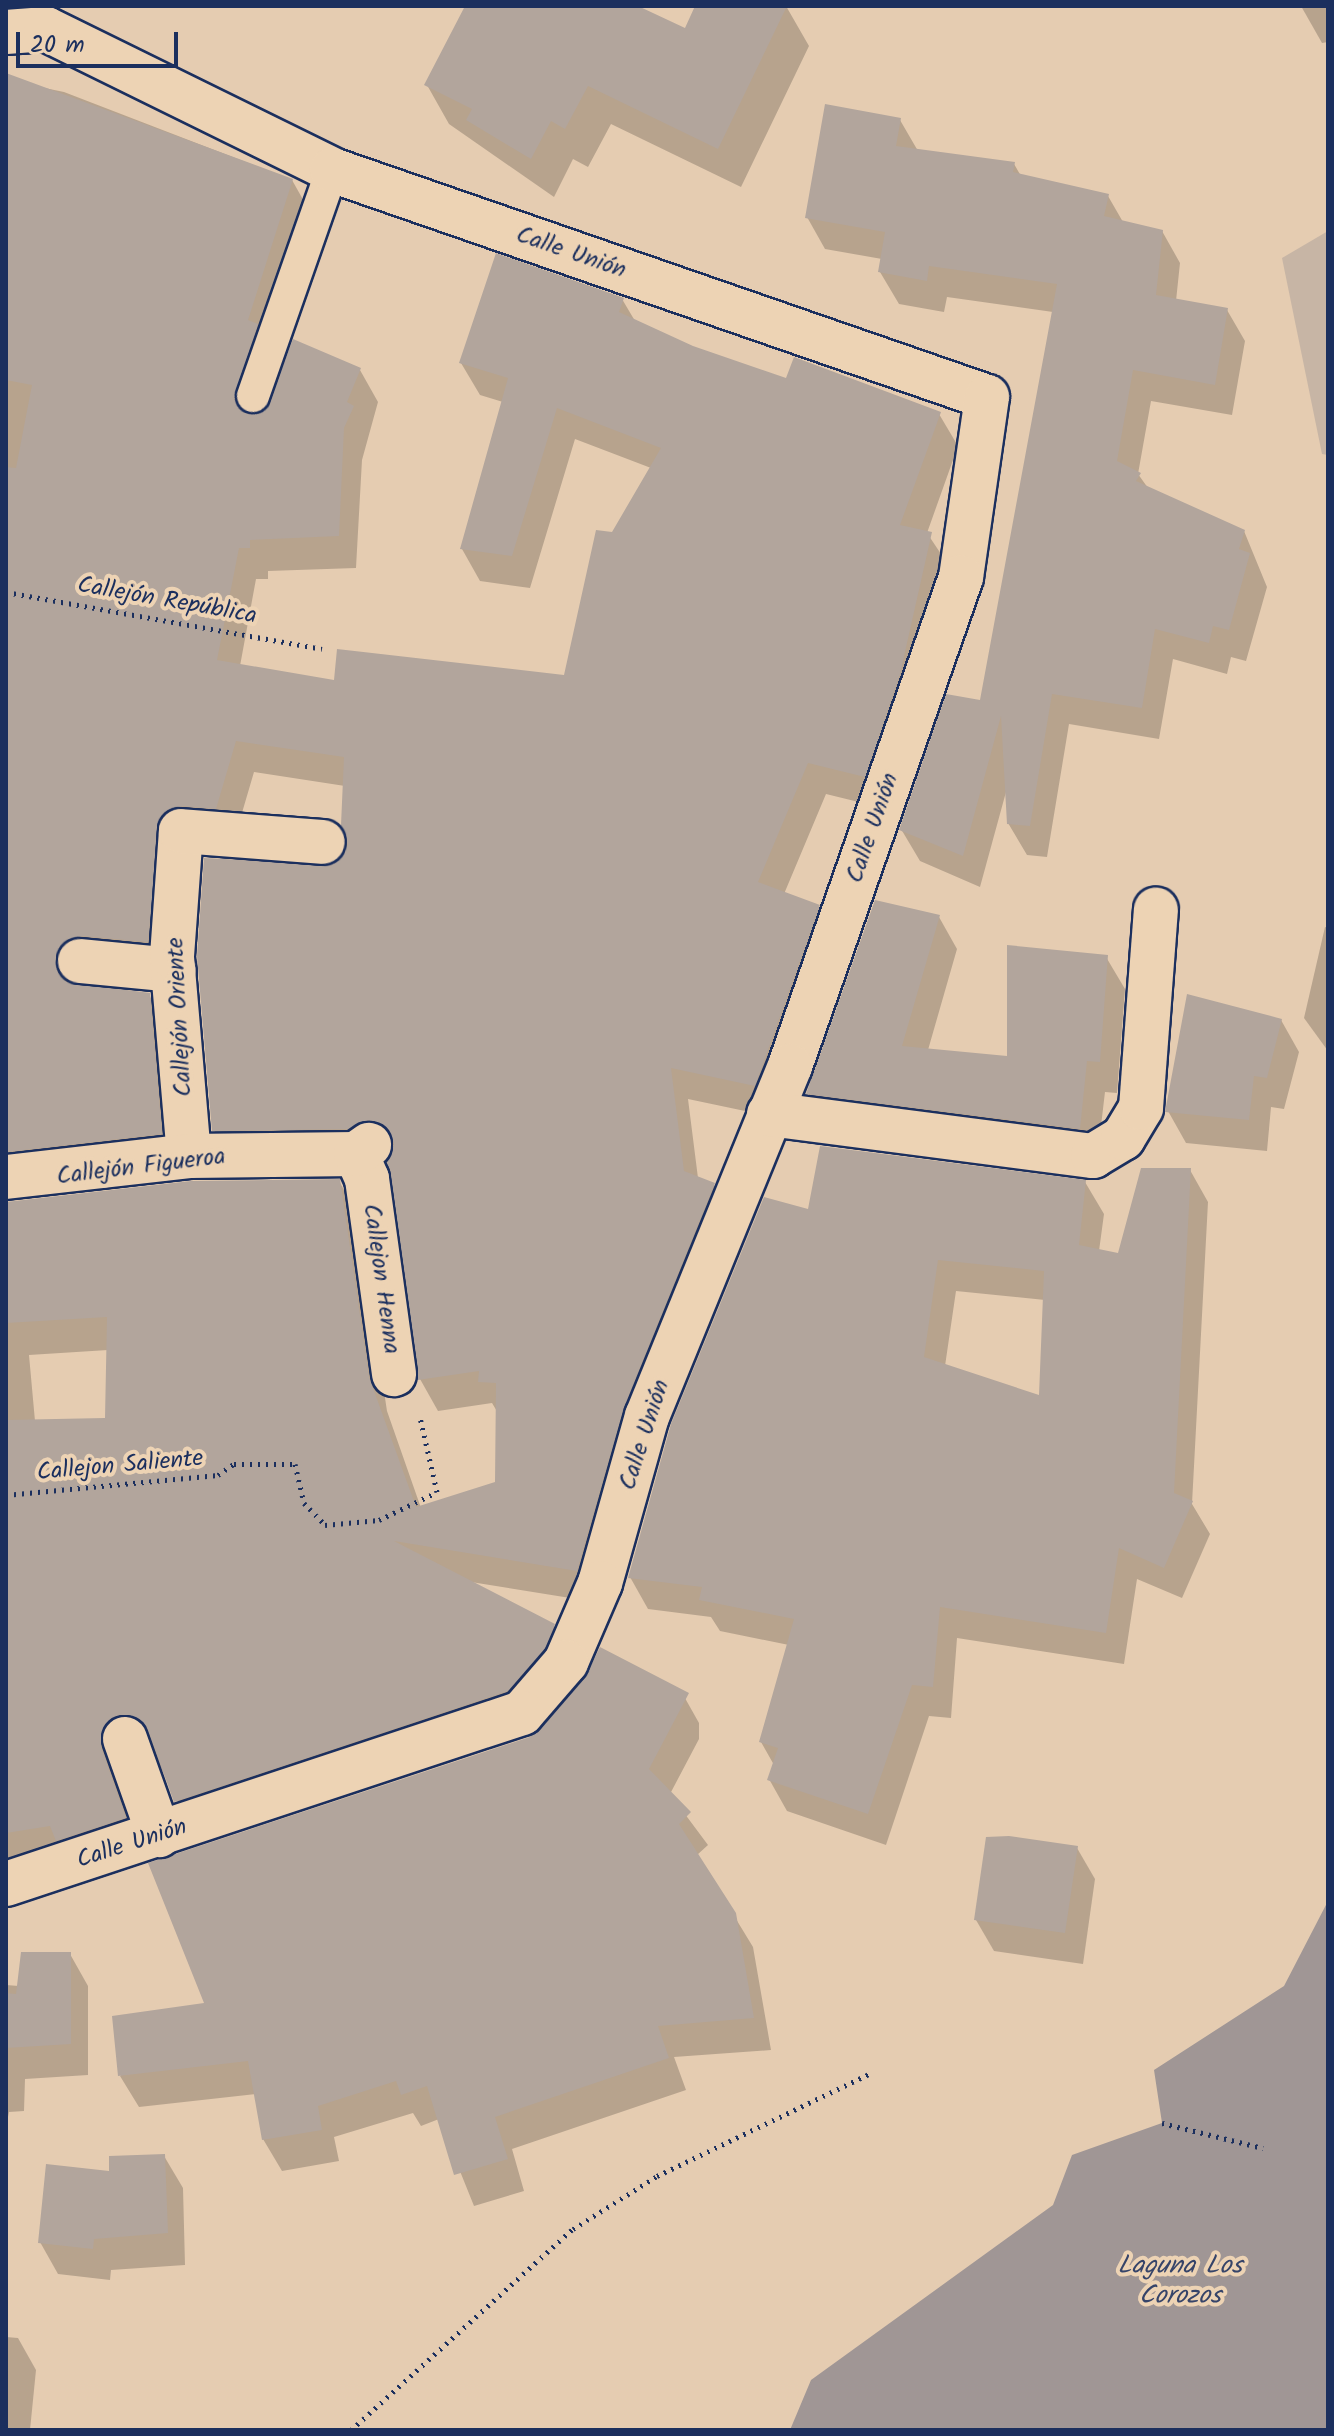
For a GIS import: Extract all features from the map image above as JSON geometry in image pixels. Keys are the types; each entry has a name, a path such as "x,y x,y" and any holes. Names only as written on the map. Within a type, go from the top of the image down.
{"street":[{"name":"Calle Unión","path":"6,1884 522,1713 566,1662 600,1583 647,1416 769,1114 961,577 987,397 332,170 34,22"},
{"name":"Callejón Oriente","path":"189,1156 174,970 181,831 323,842"},
{"path":"769,1114 1093,1156 1123,1138 1141,1108 1156,910"},
{"path":"80,961 174,970"},
{"name":"Callejón Figueroa","path":"6,1177 189,1156 362,1150"},
{"name":"Callejon Henna","path":"362,1150 394,1374"},
{"path":"125,1739 159,1835"}],"lane":[{"path":"253,396 332,170"}],"path":[{"name":"Callejón República","path":"6,592 322,649"},
{"name":"Callejon Henna","path":"394,1374 427,1429 437,1492"},
{"name":"Callejon Saliente","path":"6,1495 218,1475 234,1464 295,1464 304,1503 325,1525 379,1520 437,1492"},
{"path":"351,2430 573,2229 657,2176 871,2073"},
{"path":"1162,2123 1263,2148"}],"shaded area":[{"path":"1328,231 1328,455 1322,454 1282,258"}],"water":[{"name":"Laguna Los Corozos","path":"1328,1901 1328,2430 790,2430 811,2380 1053,2205 1072,2155 1162,2123 1154,2070 1284,1986"}],"building":[{"path":"465,6 638,6 685,28 695,6 787,6 718,149 588,86 565,129 551,121 531,159 466,120 472,109 424,85"},
{"path":"6,73 293,179 248,320 258,324 234,399 248,414 266,410 293,339 361,368 347,402 354,406 344,428 339,536 250,540 250,548 239,548 217,660 334,680 337,649 564,675 596,530 612,532 661,448 557,408 512,556 460,549 508,378 459,363 496,253 624,298 619,312 693,346 786,378 794,357 941,412 900,525 932,532 900,674 865,777 808,763 758,882 820,905 755,1086 671,1068 684,1171 715,1183 624,1407 577,1571 394,1541 555,1624 545,1649 508,1691 174,1802 148,1730 130,1715 116,1716 101,1734 101,1747 126,1818 56,1841 50,1826 6,1833 6,1420 105,1418 107,1317 6,1323 6,1202 191,1181 340,1179 369,1377 416,1507 495,1482 496,1383 478,1382 479,1371 418,1380 387,1162 394,1144 389,1130 368,1120 348,1129 212,1131 197,956 204,858 334,864 348,845 341,825 344,757 236,741 216,809 182,806 160,818 148,942 82,936 59,947 57,971 66,982 150,993 162,1134 6,1152 6,467 16,468 32,385 6,380"},
{"path":"825,104 901,118 896,146 1015,162 1013,172 1109,194 1104,216 1163,230 1156,295 1228,308 1215,385 1133,370 1117,461 1141,473 1136,481 1245,530 1239,549 1250,553 1229,630 1213,626 1209,643 1155,629 1142,708 1052,694 1030,826 1007,824 1001,716 963,856 899,830 946,694 980,700 1057,284 929,266 927,281 878,272 885,232 805,218"},
{"path":"875,900 940,915 902,1046 1007,1056 1007,945 1108,955 1100,1062 1087,1061 1080,1129 806,1094"},
{"path":"1187,994 1282,1019 1267,1078 1254,1076 1249,1120 1165,1112"},
{"path":"820,1146 1086,1180 1079,1245 1118,1253 1141,1168 1191,1168 1174,1493 1193,1501 1164,1568 1119,1548 1106,1633 940,1607 933,1687 912,1685 868,1814 767,1780 778,1748 759,1742 794,1619 699,1600 702,1587 628,1578 671,1424 764,1197 808,1209","holes":["938,1260 1044,1271 1039,1395 924,1357"]},
{"path":"600,1647 689,1693 649,1769 691,1812 679,1824 736,1913 754,2018 658,2026 669,2058 495,2117 508,2159 454,2175 427,2086 401,2095 396,2081 318,2106 322,2130 262,2140 248,2061 118,2076 112,2016 204,2003 148,1863 530,1737 585,1678"},
{"path":"1009,1836 1078,1846 1065,1933 974,1920 986,1837"},
{"path":"21,1952 71,1952 71,2044 6,2048 6,1993 16,1994"},
{"path":"165,2154 168,2233 94,2239 93,2249 38,2243 46,2164 109,2171 109,2156"}]}
